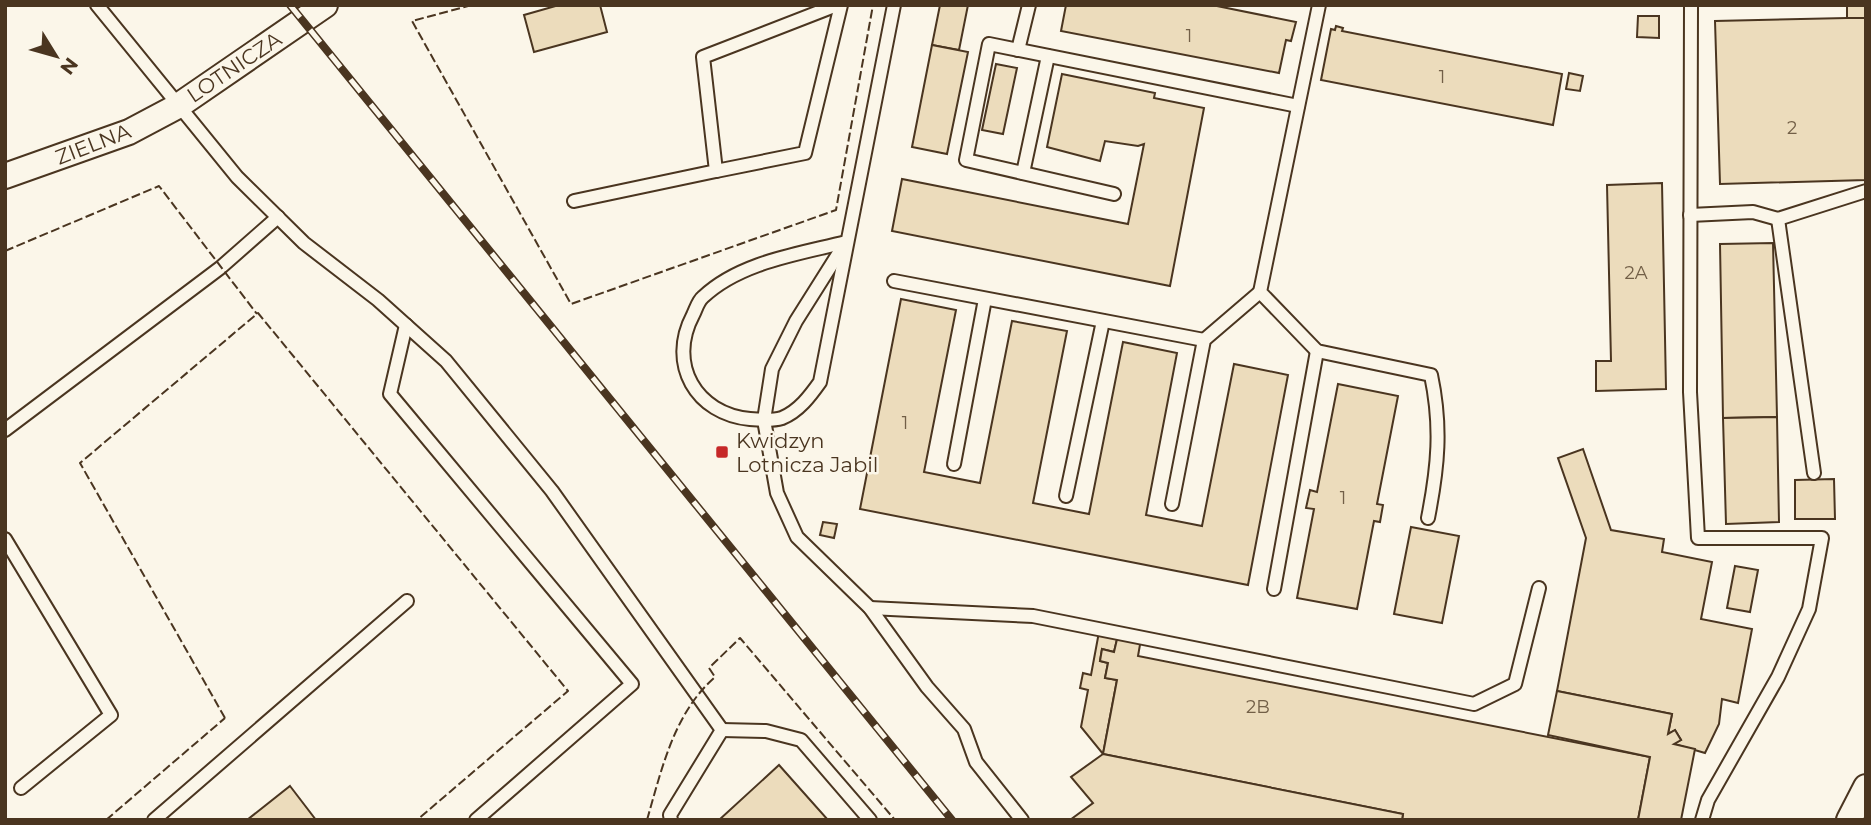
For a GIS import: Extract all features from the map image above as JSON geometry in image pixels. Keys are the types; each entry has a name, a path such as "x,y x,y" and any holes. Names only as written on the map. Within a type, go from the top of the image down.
{"street":[{"name":"LOTNICZA","path":"178,106 325,5"},
{"name":"ZIELNA","path":"5,176 129,132 178,106"},
{"path":"1849,820 1866,787"}],"lane":[{"path":"97,5 237,177 304,243 406,325 446,361 552,491 722,730"},
{"path":"716,171 703,57 839,5"},
{"path":"575,201 805,153 839,5"},
{"path":"846,242 774,261 734,276 702,298 688,325 681,354 691,383 706,402 733,417 764,420 782,418 805,403 820,382 894,5"},
{"path":"1018,50 1029,5"},
{"path":"1172,504 1204,340 1260,292 1319,5"},
{"path":"1691,5 1689,392 1698,538 1822,538 1808,609 1778,677 1708,800 1702,820"},
{"path":"1114,194 966,160 989,44 1298,106"},
{"path":"1023,173 1048,56"},
{"path":"1690,215 1753,212 1778,219 1866,191"},
{"path":"5,430 220,268 278,217"},
{"path":"1778,219 1814,473"},
{"path":"846,242 796,321 772,369 764,420 777,494 797,537 870,608 927,687 964,729 976,762 1022,820"},
{"path":"894,281 1204,340"},
{"path":"1260,292 1317,351 1431,375 1439,412 1438,470 1428,518"},
{"path":"954,464 985,299"},
{"path":"1066,496 1103,321"},
{"path":"406,325 390,394 632,684 476,820"},
{"path":"1274,589 1317,351"},
{"path":"5,539 111,715 21,788"},
{"path":"870,608 1033,616 1474,704 1515,684 1539,588"},
{"path":"154,820 407,601"},
{"path":"671,820 670,815 722,730"},
{"path":"722,730 766,731 800,740 870,820"}],"building":[{"path":"559,5 600,5 607,32 534,52 524,15"},
{"path":"940,5 968,5 959,50 932,45"},
{"path":"1066,5 1212,5 1296,22 1291,41 1286,40 1279,73 1061,31"},
{"path":"1847,5 1866,5 1866,18 1847,18"},
{"path":"1638,16 1659,16 1659,38 1637,37"},
{"path":"1866,18 1866,180 1720,184 1715,21"},
{"path":"1336,26 1343,28 1342,31 1562,74 1553,125 1321,80 1331,29 1335,30"},
{"path":"932,45 968,52 947,154 912,147"},
{"path":"996,64 1017,68 1003,134 982,130"},
{"path":"1569,73 1583,76 1580,91 1566,89"},
{"path":"1062,74 1155,93 1154,98 1204,108 1170,286 892,231 902,179 1128,224 1144,144 1138,146 1105,141 1100,161 1047,147"},
{"path":"1662,183 1666,389 1596,391 1596,361 1611,361 1607,185"},
{"path":"1773,243 1777,417 1723,418 1720,244"},
{"path":"901,299 956,310 924,472 980,483 1012,321 1067,331 1033,503 1089,514 1123,342 1177,353 1146,515 1202,526 1234,364 1288,375 1248,585 860,509"},
{"path":"1338,384 1398,396 1377,504 1383,505 1380,522 1374,521 1357,609 1297,598 1314,509 1306,508 1310,490 1317,492"},
{"path":"1777,417 1779,522 1726,524 1723,418"},
{"path":"1583,449 1611,530 1664,539 1662,552 1712,562 1701,619 1752,629 1738,703 1722,699 1719,724 1705,753 1674,744 1681,740 1675,730 1668,734 1672,714 1557,691 1586,538 1558,458"},
{"path":"1834,479 1835,519 1795,519 1795,480"},
{"path":"823,522 837,524 834,538 820,535"},
{"path":"1411,527 1459,536 1442,623 1394,614"},
{"path":"1735,566 1758,570 1750,612 1727,608"},
{"path":"1099,632 1118,635 1114,652 1102,649 1100,661 1108,663 1105,678 1117,680 1103,754 1081,727 1088,690 1080,688 1083,673 1091,675"},
{"path":"1118,635 1141,639 1138,656 1650,757 1638,820 1402,820 1403,814 1103,754 1117,680 1105,678 1108,663 1100,661 1102,649 1114,652"},
{"path":"1557,691 1672,714 1668,734 1675,730 1681,740 1674,744 1695,749 1681,820 1638,820 1650,757 1548,735"},
{"path":"1103,754 1403,814 1402,820 1070,820 1093,803 1071,777"},
{"path":"779,765 828,820 719,820"},
{"path":"290,786 316,820 247,820"}],"railway":[{"path":"290,5 952,820"}],"fence":[{"path":"472,5 412,21 571,304 836,210 873,5"},
{"path":"5,251 159,186 257,314"},
{"path":"225,718 80,463 258,313 568,691 417,820"},
{"path":"647,820 664,761 679,724 701,691 715,677 709,668 740,638 895,820"},
{"path":"106,820 225,718"}],"place":[{"name":"Kwidzyn Lotnicza Jabil","path":"722,452"}]}
